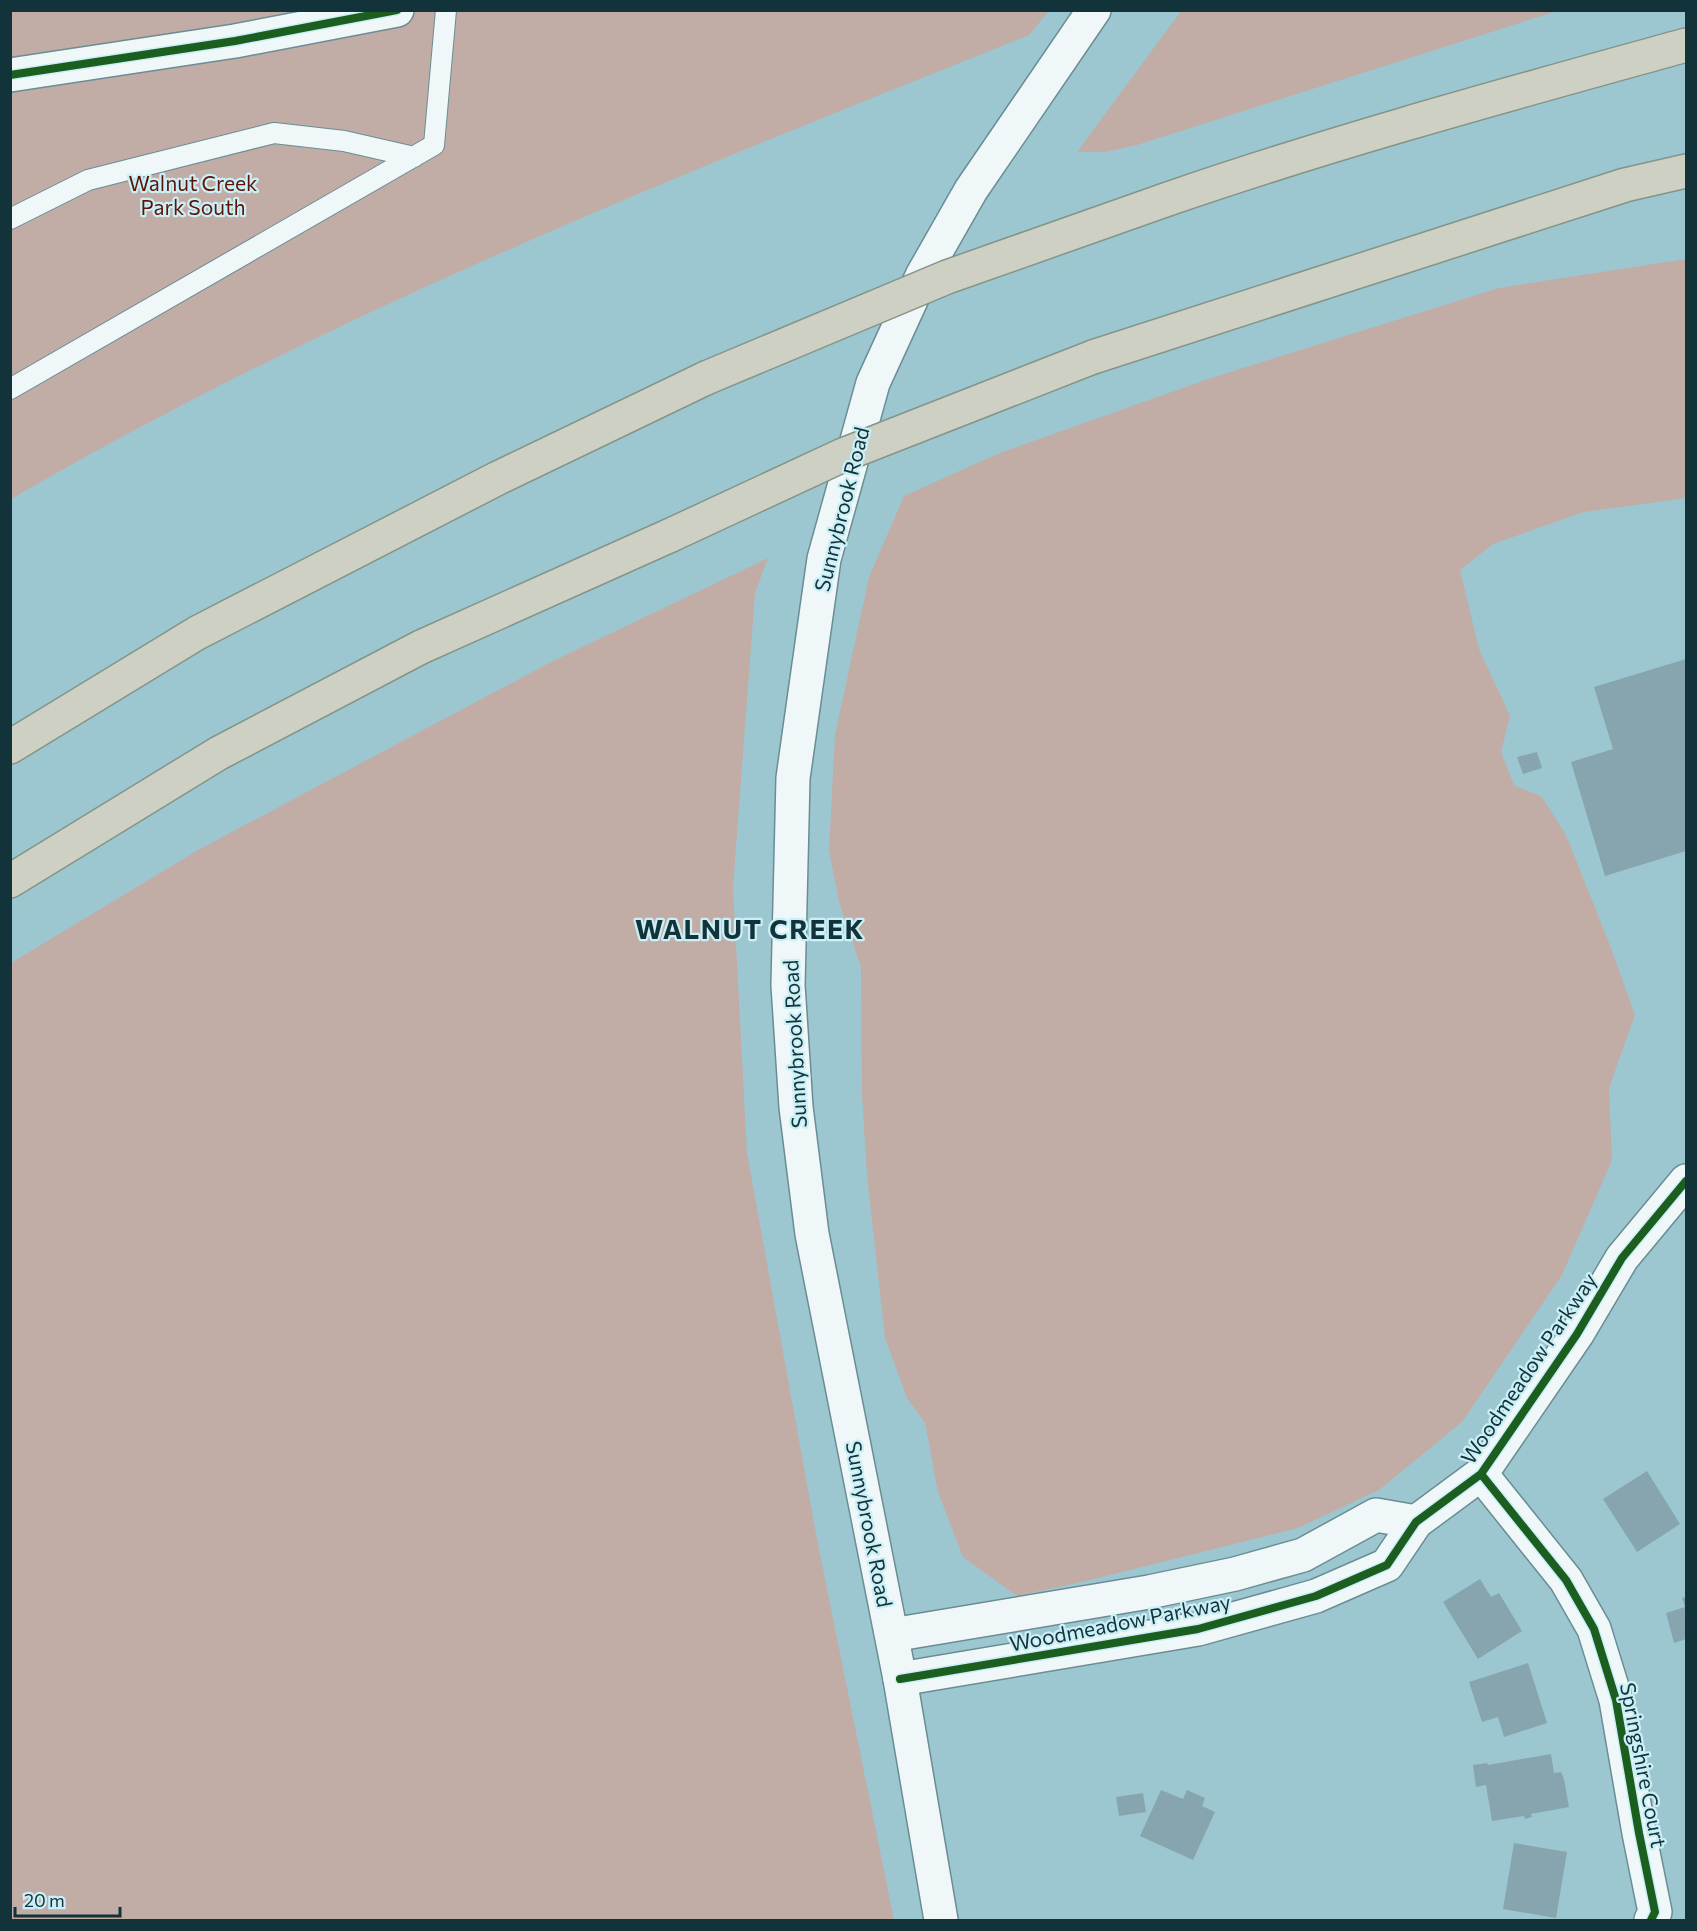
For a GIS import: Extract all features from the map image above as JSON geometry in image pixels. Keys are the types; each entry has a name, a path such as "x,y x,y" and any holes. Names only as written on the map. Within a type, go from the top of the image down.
{"highway":[{"path":"10,747 196,633 498,478 706,378 947,277 1271,164 1686,45"},
{"path":"10,881 219,753 421,647 843,455 1093,357 1625,185 1686,171"}],"street":[{"path":"10,75 235,41 397,10"},
{"name":"Sunnybrook Road","path":"940,1920 892,1635 812,1234 796,1107 788,985 793,778 825,559 873,383 922,276 971,190 1094,10"},
{"name":"Woodmeadow Parkway","path":"900,1679 1198,1629 1316,1596 1387,1565 1416,1522 1481,1474 1577,1334 1622,1258 1686,1181"},
{"name":"Springshire Court","path":"1481,1474 1566,1580 1594,1629 1616,1700 1655,1912 1651,1920"},
{"name":"Woodmeadow Parkway","path":"892,1635 1149,1592 1235,1574 1303,1555 1376,1515 1416,1522"},
{"path":"1189,1583 1198,1629"}],"lane":[{"path":"10,389 434,145 446,10"},
{"path":"10,219 87,180 274,133 344,141 414,157"}],"green space":[{"name":"Walnut Creek Park South","path":"11,11 1049,11 1029,35 640,193 384,306 133,431 11,499"},
{"path":"1181,11 1557,11 1137,145 1105,152 1077,152"},
{"path":"1686,259 1686,498 1584,512 1493,544 1460,570 1479,649 1510,716 1501,752 1514,785 1542,797 1566,835 1635,1015 1609,1088 1612,1160 1562,1275 1462,1422 1379,1490 1298,1528 1017,1596 963,1557 938,1492 925,1423 907,1398 885,1338 867,1176 862,1095 861,967 839,902 829,850 835,735 869,577 904,496 997,454 1208,379 1499,288"},
{"path":"768,558 755,593 733,887 747,1153 817,1539 894,1920 11,1920 11,963 198,850 551,662"}],"building":[{"path":"1686,659 1686,851 1605,876 1571,762 1613,749 1594,687"},
{"path":"1537,752 1542,768 1523,774 1517,757"},
{"path":"1647,1471 1680,1524 1637,1552 1603,1499"},
{"path":"1480,1579 1491,1597 1499,1593 1522,1631 1478,1659 1443,1602"},
{"path":"1686,1597 1686,1639 1674,1643 1666,1613 1685,1607 1682,1598"},
{"path":"1528,1663 1547,1723 1504,1737 1498,1717 1482,1722 1469,1682"},
{"path":"1551,1754 1554,1773 1561,1772 1564,1779 1569,1807 1531,1814 1532,1817 1525,1819 1524,1816 1492,1821 1486,1785 1476,1787 1473,1765 1487,1763 1488,1765"},
{"path":"1161,1790 1183,1799 1187,1790 1205,1798 1202,1806 1215,1812 1193,1860 1140,1836"},
{"path":"1143,1793 1146,1812 1119,1816 1116,1797"},
{"path":"1514,1843 1567,1852 1556,1918 1503,1909"}],"cycle path":[{"path":"10,75 235,41 397,10"},
{"path":"900,1679 1198,1629 1316,1596 1387,1565 1416,1522 1481,1474 1577,1334 1622,1258 1686,1181"},
{"path":"1481,1474 1566,1580 1594,1629 1616,1700 1655,1912 1651,1920"}],"district":[{"name":"WALNUT CREEK","path":"750,928"}]}
